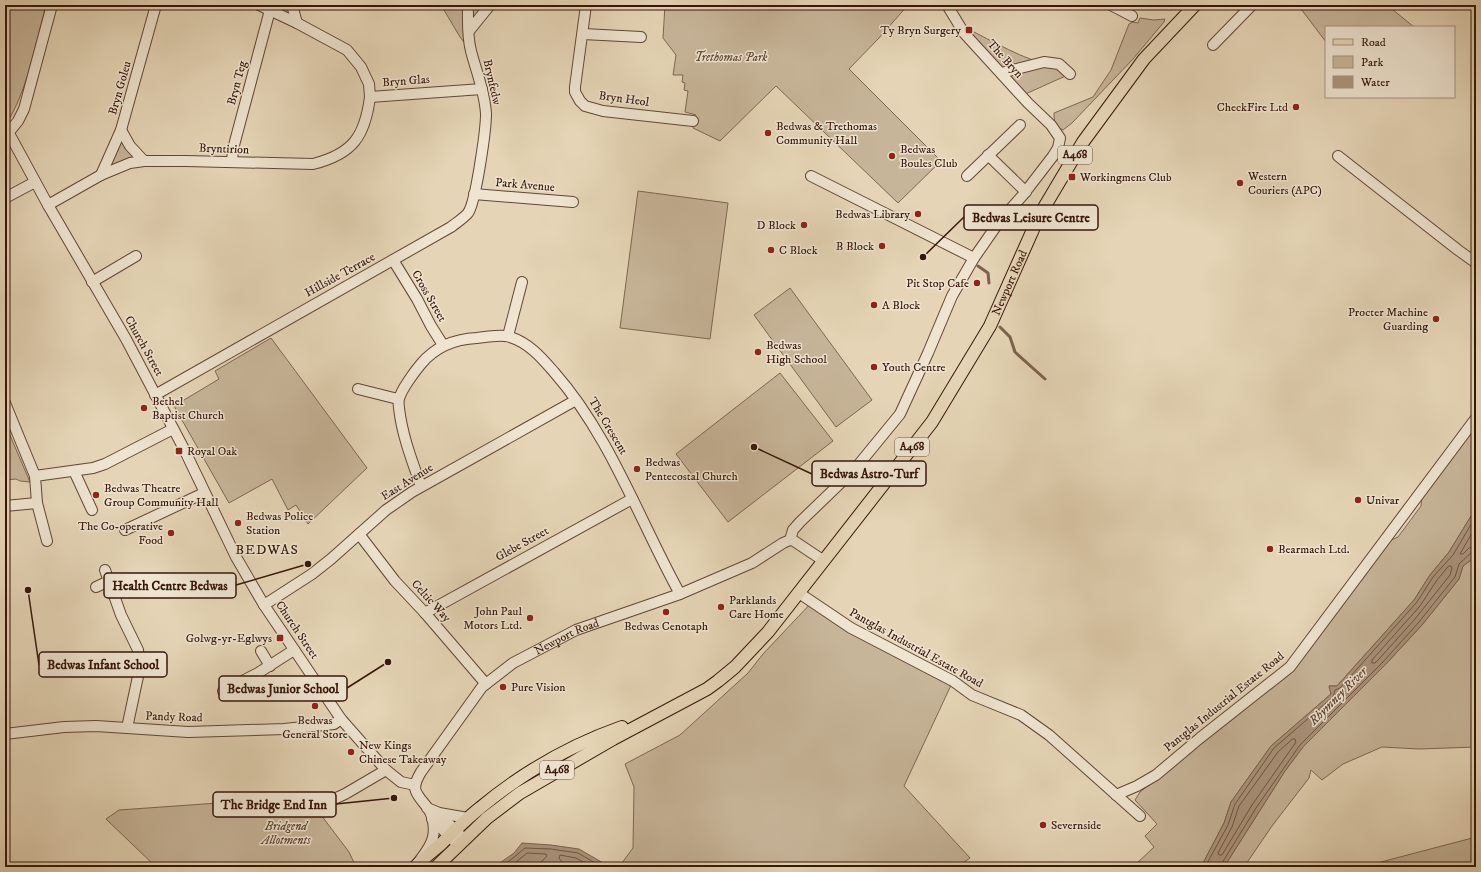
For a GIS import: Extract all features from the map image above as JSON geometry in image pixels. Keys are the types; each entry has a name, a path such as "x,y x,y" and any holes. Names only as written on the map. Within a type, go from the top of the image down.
{"main road":[{"name":"Newport Road","path":"436,867 497,809 520,793 659,713 707,689 728,674 768,632 932,422 990,326 1038,216 1083,142 1144,59 1195,5"},
{"name":"Newport Road","path":"420,866 468,818 504,789 556,757 601,734 659,713"}],"street":[{"path":"7,129 18,121 24,109 52,5"},
{"name":"Bryn Goleu","path":"101,175 121,130 156,5"},
{"name":"Bryn Glas","path":"259,5 297,23 347,50 361,67 369,84 370,97 482,89"},
{"path":"292,5 297,23"},
{"name":"Brynfedw","path":"468,5 470,50 482,89 486,113 484,138"},
{"path":"469,31 490,5"},
{"name":"Bryn Heol","path":"586,5 575,87 577,97 585,106 603,111 693,121"},
{"name":"The Bryn","path":"947,5 961,28 990,63 1051,125 1060,138 1058,148 1053,156 1026,192"},
{"path":"1110,5 1132,16"},
{"path":"1213,45 1252,5"},
{"name":"Bryn Teg","path":"232,162 233,149 270,10"},
{"path":"583,34 641,37"},
{"path":"1001,73 1044,62 1059,64 1070,74"},
{"name":"Bryntirion","path":"48,205 101,175 130,163 144,161 313,164 329,160 347,150 360,136 368,117 370,97"},
{"path":"967,176 1020,125"},
{"name":"Church Street","path":"7,129 48,205 126,339 173,429 236,558 264,605 341,719 386,770 402,782 414,785"},
{"path":"121,130 130,146 144,161"},
{"name":"Hillside Terrace","path":"155,395 451,227 468,213 474,194 484,138"},
{"path":"824,561 794,540 790,540 793,530 804,517 855,469 900,414 952,296 974,258 999,222 1026,192 988,155"},
{"path":"1338,156 1476,263"},
{"path":"811,176 974,258"},
{"path":"5,198 35,182"},
{"name":"Park Avenue","path":"474,194 573,202"},
{"path":"92,282 136,256"},
{"name":"Cross Street","path":"393,260 443,345"},
{"path":"508,336 522,282"},
{"name":"The Crescent","path":"398,399 411,377 428,356 443,345 471,338 508,336 524,343 537,352 576,400 611,455 680,594"},
{"path":"358,389 398,399 400,419 412,461 422,486"},
{"name":"East Avenue","path":"264,605 312,574 386,510 412,492 576,400"},
{"path":"5,403 35,476 37,503 47,541"},
{"name":"Pantglas Industrial Estate Road","path":"1116,795 1137,786 1156,775 1290,667 1476,418"},
{"path":"35,476 93,468 105,464 173,429"},
{"path":"74,471 92,510"},
{"path":"125,530 204,493"},
{"name":"Glebe Street","path":"425,613 632,499"},
{"path":"5,506 37,503"},
{"name":"Celtic Way","path":"359,534 395,580 486,684"},
{"name":"Newport Road","path":"414,785 420,772 486,684 513,663 576,630 680,594 752,563 790,540"},
{"path":"105,570 121,615 138,650 140,667 127,728"},
{"path":"96,587 109,581"},
{"name":"Pantglas Industrial Estate Road","path":"799,593 851,628 953,681 972,695 1021,715 1049,735 1140,816"},
{"path":"223,691 270,666 294,650"},
{"path":"261,651 270,666"},
{"name":"Pandy Road","path":"5,734 64,727 96,726 188,732 284,729 334,724 341,719"},
{"path":"323,804 345,794 386,770"},
{"path":"414,785 417,796 461,842"},
{"path":"434,815 468,818"},
{"path":"420,866 432,840 434,815"}],"green space":[{"path":"5,5 46,5 27,77 17,105 10,118 5,114"},
{"path":"259,5 292,5 294,15"},
{"path":"441,5 490,5 469,31 470,50 460,37"},
{"name":"Trethomas Park","path":"665,5 908,5 849,69 941,161 898,203 776,86 720,141 693,128 693,121 696,115 685,112 688,91 684,90 685,83 682,82 683,75 673,75 676,55 663,38"},
{"path":"1298,5 1387,5 1413,26 1325,26 1325,41"},
{"path":"1140,18 1154,20 1165,19 1133,59 1072,123 1063,130 1058,127 1054,119 1054,113 1093,97 1111,70 1129,24 1133,22 1138,23"},
{"path":"972,31 1020,55 1044,62 1070,74 1021,96 964,33"},
{"path":"121,130 144,161 101,175"},
{"path":"638,191 728,203 710,339 620,328"},
{"path":"790,288 872,400 836,427 754,315"},
{"path":"271,338 367,468 308,524 296,505 288,510 272,479 229,503 174,406 219,379 215,371"},
{"path":"780,373 833,441 728,522 676,454"},
{"path":"1476,424 1476,508 1449,552 1430,575 1414,600 1337,686 1329,686 1331,694 1271,746 1231,802 1224,823 1201,867 1133,867 1154,847 1145,836 1157,824 1135,800 1140,792 1243,711 1288,672 1389,541 1398,537 1421,506 1422,495"},
{"path":"6,426 30,482 16,479 5,480"},
{"path":"1476,553 1476,747 1419,749 1382,747 1343,764 1322,780 1311,770 1309,778 1272,826 1244,867 1224,867 1285,771 1303,747 1385,665 1422,625 1459,579 1463,566 1471,560"},
{"path":"812,602 953,681 904,786 970,858 957,867 619,867 633,848 634,787 625,764 680,735 748,673 763,654"},
{"name":"Bridgend Allotments","path":"289,798 297,799 315,807 349,852 356,867 156,867 106,819 119,810"},
{"path":"1476,837 1476,867 1362,867"}],"water":[{"name":"Rhymney River","path":"1476,508 1476,553 1471,560 1463,566 1459,579 1422,625 1385,665 1303,747 1285,771 1224,867 1201,867 1224,823 1231,802 1271,746 1331,694 1329,686 1337,686 1414,600 1430,575 1449,552"},
{"path":"522,843 579,849 610,867 560,867 552,865 538,867 494,867 514,853"}],"waterway":[{"path":"978,266 988,273 989,283"},
{"path":"1000,327 1010,337 1015,352 1045,379"}],"place":[{"name":"Ty Bryn Surgery","path":"969,30"},
{"name":"CheckFire Ltd","path":"1296,107"},
{"name":"Bedwas & Trethomas Community Hall","path":"768,133"},
{"name":"Bedwas Boules Club","path":"892,156"},
{"name":"Workingmens Club","path":"1072,177"},
{"name":"Western Couriers (APC)","path":"1240,183"},
{"name":"Bedwas Library","path":"918,214"},
{"name":"D Block","path":"804,225"},
{"name":"B Block","path":"882,246"},
{"name":"C Block","path":"771,250"},
{"name":"Bedwas Leisure Centre","path":"923,257"},
{"name":"Pit Stop Cafe","path":"977,283"},
{"name":"A Block","path":"874,305"},
{"name":"Procter Machine Guarding","path":"1436,319"},
{"name":"Bedwas High School","path":"758,352"},
{"name":"Youth Centre","path":"874,367"},
{"name":"Bethel Baptist Church","path":"144,408"},
{"name":"Bedwas Astro-Turf","path":"754,447"},
{"name":"Royal Oak","path":"179,451"},
{"name":"Bedwas Pentecostal Church","path":"637,469"},
{"name":"Bedwas Theatre Group Community Hall","path":"96,495"},
{"name":"Univar","path":"1358,500"},
{"name":"Bedwas Police Station","path":"238,523"},
{"name":"The Co-operative Food","path":"171,533"},
{"name":"Bearmach Ltd.","path":"1270,549"},
{"name":"Health Centre Bedwas","path":"308,564"},
{"name":"Bedwas Infant School","path":"28,590"},
{"name":"Parklands Care Home","path":"721,607"},
{"name":"Bedwas Cenotaph","path":"666,612"},
{"name":"John Paul Motors Ltd.","path":"530,618"},
{"name":"Golwg-yr-Eglwys","path":"280,638"},
{"name":"Bedwas Junior School","path":"388,662"},
{"name":"Pure Vision","path":"503,687"},
{"name":"Bedwas General Store","path":"315,706"},
{"name":"New Kings Chinese Takeaway","path":"351,752"},
{"name":"The Bridge End Inn","path":"394,798"},
{"name":"Severnside","path":"1043,825"}],"district":[{"name":"BEDWAS","path":"267,550"}]}
